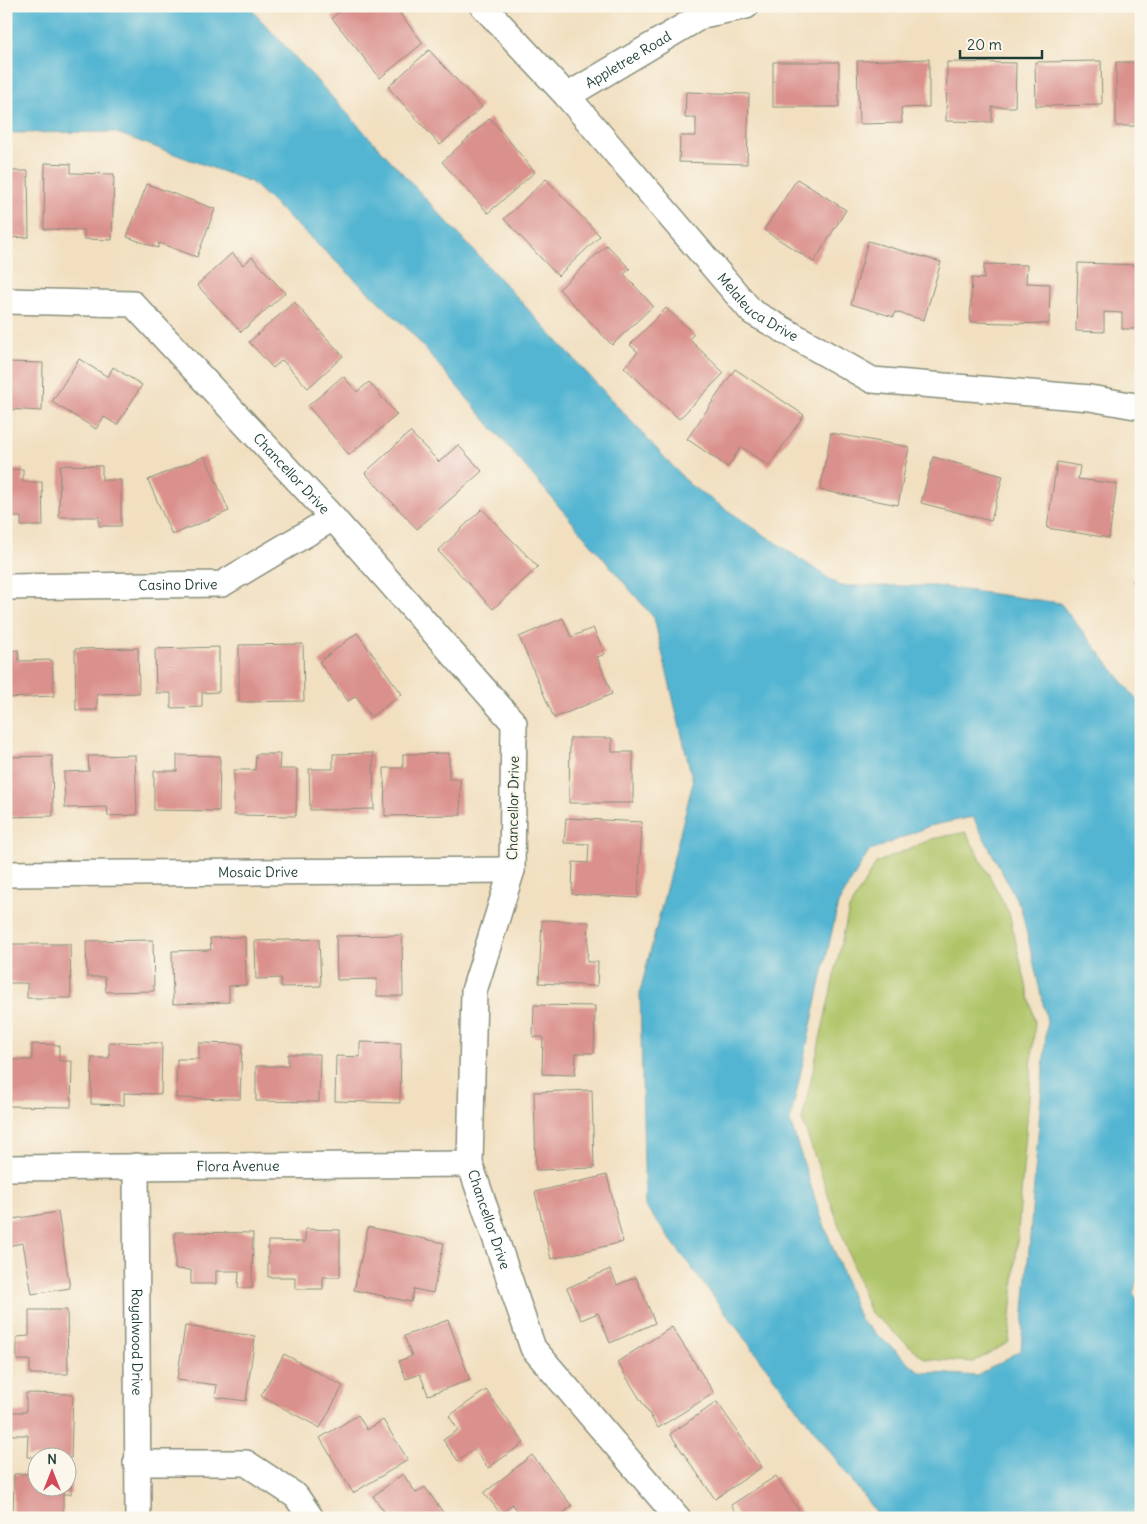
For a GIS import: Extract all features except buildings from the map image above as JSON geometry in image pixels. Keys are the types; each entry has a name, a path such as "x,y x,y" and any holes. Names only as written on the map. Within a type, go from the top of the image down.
{"street":[{"name":"Melaleuca Drive","path":"484,6 567,96 752,312 872,380 1090,398 1141,407"},
{"name":"Appletree Road","path":"567,96 703,15 746,6"},
{"name":"Chancellor Drive","path":"6,301 133,304 333,518 514,723 512,870 474,991 470,1164 533,1348 678,1518"},
{"name":"Casino Drive","path":"6,587 222,584 333,518"},
{"name":"Mosaic Drive","path":"6,874 512,870"},
{"name":"Flora Avenue","path":"6,1168 470,1164"},
{"name":"Royalwood Drive","path":"136,1166 136,1463 138,1518"},
{"path":"136,1463 246,1463 296,1496 311,1518"}],"green space":[{"path":"966,832 1009,913 1035,1022 1009,1342 974,1362 925,1359 869,1311 802,1120 849,909 876,863 932,839"}],"water":[{"path":"6,6 248,6 690,485 840,586 935,586 1060,603 1141,705 1141,1266 1133,1293 1141,1305 1141,1518 880,1518 645,1206 640,992 693,782 654,618 409,330 251,182 114,132 6,133","holes":["973,817 1021,908 1047,1021 1021,1350 977,1376 920,1372 860,1320 819,1211 790,1121 838,904 868,852 929,826"]}]}
